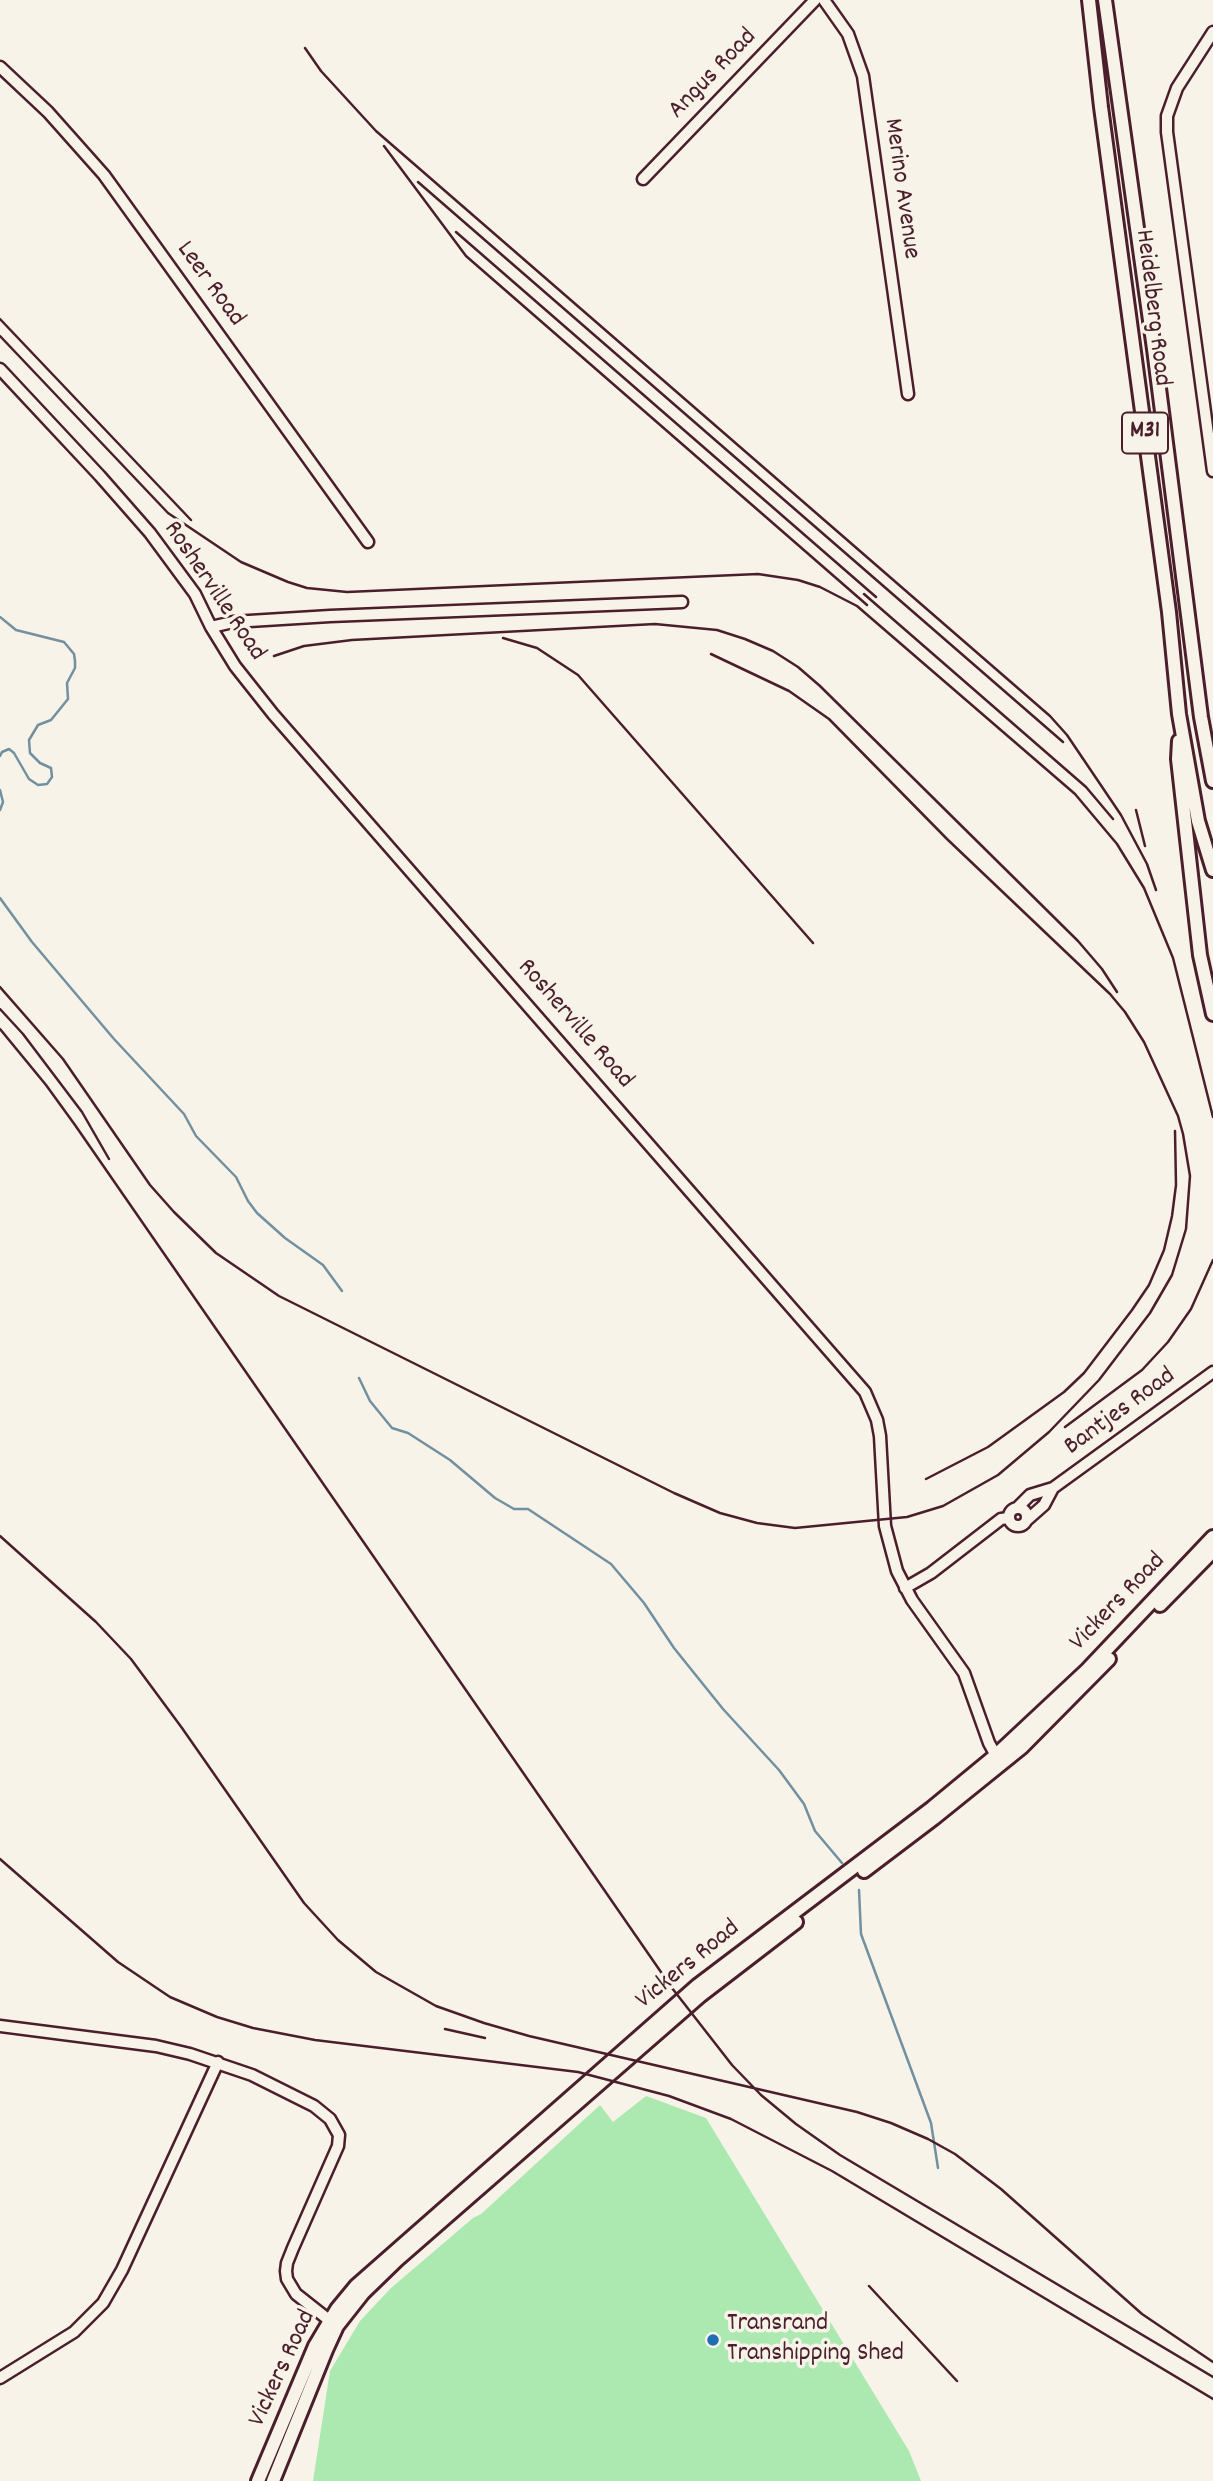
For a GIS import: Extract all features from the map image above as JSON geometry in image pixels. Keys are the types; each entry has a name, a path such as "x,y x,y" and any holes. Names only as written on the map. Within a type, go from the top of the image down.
{"main road":[{"name":"Heidelberg Road","path":"1088,0 1179,714 1198,821 1213,870"},
{"name":"Heidelberg Road","path":"1105,0 1154,349 1201,717 1213,781"},
{"path":"1179,714 1178,759 1191,877 1200,955 1213,1014"},
{"name":"Vickers Road","path":"998,1760 1213,1537"},
{"name":"Vickers Road","path":"258,2481 305,2367 356,2286 665,2013 748,1953 1055,1715 1213,1551"},
{"name":"Vickers Road","path":"273,2481 333,2323"}],"street":[{"name":"Angus Road","path":"643,179 816,0"},
{"name":"Merino Avenue","path":"824,0 848,34 863,76 908,394"},
{"path":"1213,32 1177,89 1167,116 1167,132 1213,471"},
{"name":"Leer Road","path":"0,67 48,112 104,175 368,541"},
{"name":"Rosherville Road","path":"0,369 100,475 150,533 195,594 234,666 274,714 865,1392 873,1406 880,1436 885,1526 897,1571 905,1588 964,1673 998,1760"},
{"path":"211,627 233,622 319,617 682,602"},
{"name":"Bantjes Road","path":"1017,1508 1030,1495 1053,1488 1213,1372"},
{"name":"Bantjes Road","path":"1027,1520 1044,1505 1053,1488"},
{"path":"1017,1508 1026,1513 1027,1520 1019,1527 1012,1525 1009,1518 1011,1512 1017,1508"},
{"path":"905,1588 931,1573 1001,1519 1009,1518"},
{"path":"0,2026 156,2046 218,2063 252,2075 314,2106 330,2119 337,2127 339,2135 336,2153 293,2248 286,2271 287,2279 296,2294 333,2323"},
{"path":"0,2378 74,2332 103,2303 122,2270 218,2063"}],"green space":[{"path":"646,2096 706,2118 909,2451 921,2481 313,2481 330,2371 360,2321 391,2288 481,2214 600,2105 613,2122"}],"waterway":[{"path":"0,617 16,630 64,642 74,654 75,661 75,668 67,683 68,699 51,720 38,725 29,740 30,753 40,763 51,768 52,777 47,784 38,785 29,779 9,749 0,756"},
{"path":"0,790 3,802 0,810"},
{"path":"0,898 32,942 114,1039 184,1114 196,1136 236,1177 257,1213 285,1238 323,1265 342,1291"},
{"path":"359,1378 370,1401 392,1428 408,1433 450,1460 495,1498 514,1509 528,1509 611,1564 644,1603 674,1648 723,1709 779,1770 804,1804 815,1831 842,1863"},
{"path":"859,1890 861,1934 931,2123 938,2168"}],"railway":[{"path":"305,48 321,71 376,131 1050,716 1067,735 1121,815 1147,864 1156,890"},
{"path":"384,146 466,256 867,605"},
{"path":"418,182 1063,742"},
{"path":"456,232 876,597"},
{"path":"0,319 191,520"},
{"path":"0,336 168,513 241,562 307,588 347,592 758,574 798,580 820,587 857,606 1075,794 1117,844 1144,888 1173,958 1213,1117"},
{"path":"864,594 1086,787 1113,819"},
{"path":"274,656 304,646 352,640 655,624 717,630 745,639 773,651 820,686 1078,941 1117,992"},
{"path":"503,638 537,648 578,675 813,943"},
{"path":"0,987 63,1059 150,1185 174,1212 216,1253 279,1296 674,1493 720,1513 757,1523 795,1528 907,1517 943,1506 998,1475 1049,1432 1099,1380 1150,1313 1172,1275 1186,1229 1190,1176 1183,1134 1178,1116 1144,1042 1110,994 947,839 829,719 789,691 711,654"},
{"path":"1136,810 1145,846"},
{"path":"0,1009 23,1034 82,1112 109,1159"},
{"path":"0,1029 75,1125 672,1988 732,2065 761,2095 840,2155 1213,2377"},
{"path":"926,1479 988,1447 1064,1392 1084,1373 1132,1310 1149,1285 1164,1250 1176,1185 1175,1131"},
{"path":"1065,1427 1142,1370 1168,1342 1191,1309 1213,1260"},
{"path":"0,1536 96,1622 131,1659 304,1903 338,1940 376,1972 436,2006 484,2023 529,2036 857,2112 928,2139 955,2154 1001,2189 1142,2314 1213,2362"},
{"path":"0,1859 118,1962 170,1997 217,2017 253,2028 315,2040 578,2072 669,2096 731,2119 832,2171 1213,2399"},
{"path":"445,2029 485,2038"},
{"path":"869,2286 957,2381"}],"place":[{"name":"Transrand Transhipping Shed","path":"713,2340"}]}
